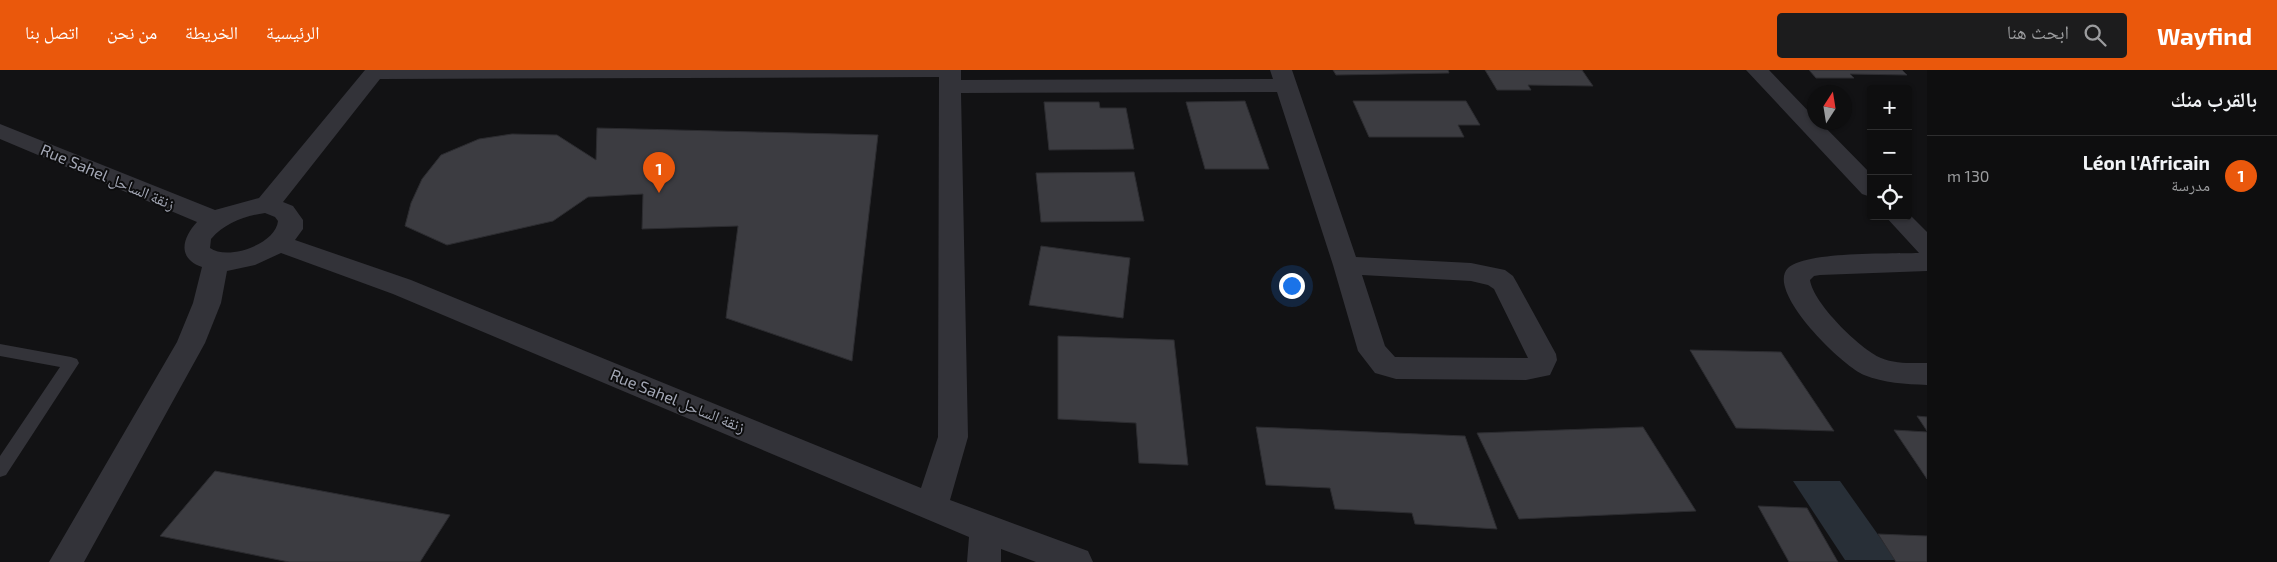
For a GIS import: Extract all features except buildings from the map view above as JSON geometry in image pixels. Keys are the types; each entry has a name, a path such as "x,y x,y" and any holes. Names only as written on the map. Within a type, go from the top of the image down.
{"street":[{"path":"1757,70 1867,185"},
{"path":"267,205 375,71 1283,78 1346,265 1372,351 1385,365 1396,368 1526,369 1540,367 1542,354 1504,283 1496,277 1471,272 1346,265"},
{"path":"932,505 953,437 950,76"},
{"name":"Rue Sahel زنقة الساحل","path":"0,131 216,220"},
{"path":"267,205 283,210 289,216 291,224 288,234 279,244 256,257 242,261 216,263 198,254 196,246 198,238 216,220 244,208 267,205"},
{"path":"1901,220 1927,248"},
{"name":"Rue Sahel زنقة الساحل","path":"279,244 402,287 986,529 1076,562"},
{"path":"1927,262 1820,266 1797,275 1796,283 1801,295 1838,344 1861,362 1897,373 1927,374"},
{"path":"66,562 191,343 207,304 216,263"},
{"path":"984,562 986,529"}],"lane":[{"path":"0,350 71,362 0,470"}],"shaded area":[{"path":"1793,481 1840,481 1896,560 1845,560"}],"place":[{"name":"Léon l'Africain","path":"659,193"}]}
